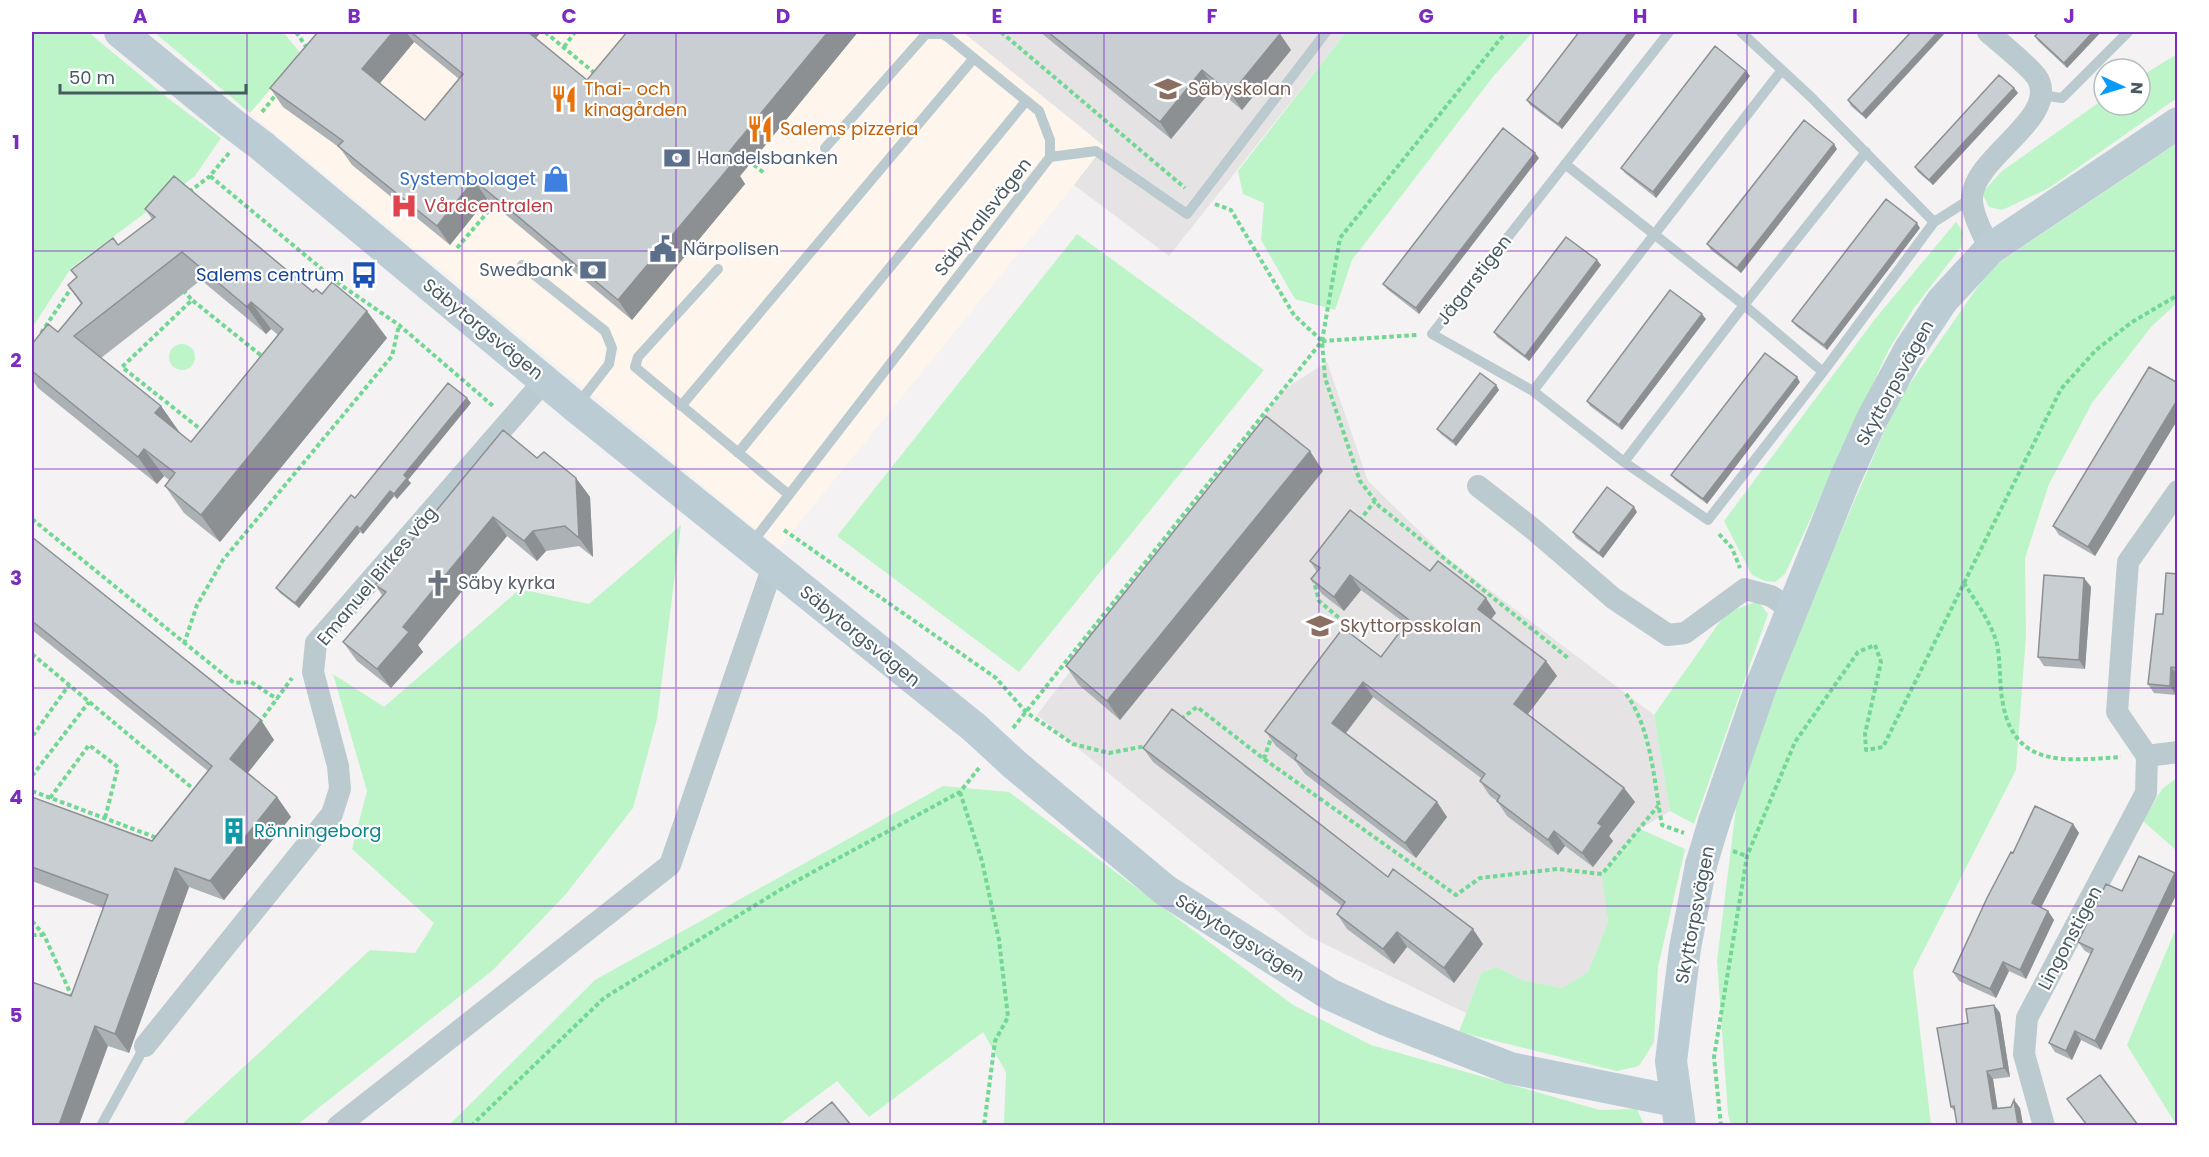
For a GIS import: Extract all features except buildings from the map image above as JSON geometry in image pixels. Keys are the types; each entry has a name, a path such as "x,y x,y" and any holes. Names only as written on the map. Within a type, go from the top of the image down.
{"street":[{"name":"Säbytorgsvägen","path":"120,32 262,146 576,406 975,728 1014,764 1165,890 1329,994 1384,1019 1510,1068 1678,1113"},
{"path":"1988,32 2037,79 2040,95 2036,114 1980,172 1972,198 1980,229 1990,249"},
{"name":"Skyttorpsvägen","path":"1678,1113 1671,1061 1685,948 1709,843 1791,609 1872,418 1910,349 1942,301 1990,249 2178,123"},
{"name":"Emanuel Birkes väg","path":"145,1046 332,814 340,789 338,766 313,672 316,643 545,380"},
{"path":"1478,486 1533,529 1613,598 1668,635 1685,633 1745,589 1771,596 1791,609"},
{"path":"2178,491 2128,562 2116,712 2147,756 2178,752"},
{"path":"338,1125 670,865 773,566"},
{"name":"Lingonstigen","path":"2044,1125 2024,1054 2027,1018 2146,793 2147,756"}],"lane":[{"name":"Säbyhallsvägen","path":"749,546 1050,157 1096,152 1187,214 1326,32"},
{"name":"Jägarstigen","path":"1668,32 1432,333 1533,390 1624,462 1708,520"},
{"path":"1741,32 1866,152 1934,222"},
{"path":"2040,95 2062,98 2128,32"},
{"path":"825,148 926,34 943,34 1038,111 1050,140 1050,157"},
{"path":"681,406 974,58"},
{"path":"1533,390 1781,70"},
{"path":"738,453 1026,101"},
{"path":"1624,462 1744,305 1866,152"},
{"path":"1565,164 1744,305 1823,372"},
{"path":"1708,520 1823,372 1934,222 1972,198"},
{"path":"522,265 605,331 612,348 609,364 576,406"},
{"path":"718,269 638,357 635,367 788,494"},
{"name":"Emanuel Birkes väg","path":"100,1125 145,1046"}],"path":[{"path":"296,32 310,53"},
{"path":"545,32 600,77 606,69"},
{"path":"564,47 575,32"},
{"path":"1506,32 1340,238 1322,341 1325,378 1360,481 1375,501 1568,658"},
{"path":"746,158 764,173"},
{"path":"184,196 210,176"},
{"path":"457,248 502,194"},
{"path":"177,284 192,300 266,360"},
{"path":"40,335 73,285"},
{"path":"333,294 341,285"},
{"path":"1721,1125 1714,1057 1747,856 1795,742 1858,652 1875,645 1881,662 1865,734 1866,750 1882,747 2061,389 2096,350 2132,322 2178,295"},
{"path":"192,300 122,368 207,434"},
{"path":"184,644 197,605 223,560 392,356 399,325"},
{"path":"1011,731 1322,341 1432,333"},
{"path":"1354,527 1375,501"},
{"path":"32,519 234,683 251,682 277,699"},
{"path":"768,519 996,678 1026,712 1072,744 1109,753 1147,746 1155,739"},
{"path":"1708,520 1731,548 1742,570 1745,589"},
{"path":"1319,570 1312,579 1319,601 1351,628 1353,643"},
{"path":"1964,583 1987,621 1997,644 2003,706 2016,738 2025,748 2036,756 2077,760 2147,756"},
{"path":"257,726 316,643"},
{"path":"32,654 202,796"},
{"path":"32,733 34,734 69,685"},
{"path":"1626,694 1636,707 1649,757 1662,825 1747,856"},
{"path":"32,776 89,702"},
{"path":"1172,726 1197,707 1264,759 1456,895 1480,878 1557,869 1602,874 1658,806"},
{"path":"1264,759 1270,738 1278,729"},
{"path":"50,798 89,745 118,767 105,818"},
{"path":"471,1125 604,998 780,890 960,792 980,767"},
{"path":"32,791 167,842"},
{"path":"960,792 982,861 999,940 1008,1017 995,1041 984,1125"},
{"path":"32,921 44,935 78,1007"},
{"path":"32,935 44,935"}],"shaded area":[{"path":"320,32 963,32 1105,147 779,548 250,113"},
{"name":"Säbyskolan","path":"963,32 1346,32 1169,256 1074,185 1104,146"},
{"name":"Skyttorpsskolan","path":"1327,362 1368,481 1446,557 1654,715 1670,811 1640,829 1603,874 1608,922 1588,972 1562,988 1522,980 1497,967 1481,973 1466,1013 1308,936 1037,715 1286,388"}],"green space":[{"path":"32,32 88,32 169,99 221,138 195,176 71,268 32,328"},
{"path":"154,32 283,32 301,54 250,113"},
{"path":"1346,32 1533,32 1492,78 1352,260 1335,310 1295,299 1261,240 1264,203 1243,194 1238,171"},
{"path":"2177,54 2177,98 2152,116 2152,70"},
{"path":"2092,107 2092,117 2150,117 2049,188 2002,210 1989,207 1982,193 2002,171"},
{"path":"2177,143 2177,303 2151,327 2092,403 2049,484 2025,558 2026,635 2016,770 1913,971 1931,1125 1731,1126 1728,1114 1717,961 1737,800 1777,681 1897,402 1991,268"},
{"path":"1956,222 1963,232 1961,247 1914,308 1888,351 1785,574 1775,582 1765,581 1752,575 1724,521 1875,319"},
{"path":"1077,234 1264,370 1019,672 837,536"},
{"path":"182,344 191,348 195,357 191,366 182,370 173,366 169,357 173,348"},
{"path":"681,525 657,719 633,808 566,894 493,970 297,1125 181,1125 370,950 415,953 434,923 352,849 367,791 333,674 384,707 520,589 589,604"},
{"path":"1758,601 1768,614 1694,824 1670,811 1654,715 1726,613"},
{"path":"2177,778 2177,851 2143,821 2162,789"},
{"path":"943,786 1009,792 1293,1005 1371,1045 1600,1110 1637,1109 1644,1125 1004,1125 1006,1072 983,1032 869,1117 837,1081 778,1125 448,1126 595,980"},
{"path":"1640,829 1685,849 1658,967 1654,1042 1639,1066 1617,1071 1459,1032 1481,973 1497,967 1522,980 1562,988 1588,972 1608,922 1602,874"},
{"path":"2177,926 2178,1125 2177,1126 2127,1045"}],"place":[{"name":"Säbyskolan","path":"1168,89"},
{"name":"Thai- och kinagården","path":"564,99"},
{"name":"Salems pizzeria","path":"760,129"},
{"name":"Handelsbanken","path":"677,158"},
{"name":"Systembolaget","path":"556,179"},
{"name":"Vårdcentralen","path":"404,206"},
{"name":"Närpolisen","path":"663,249"},
{"name":"Swedbank","path":"593,270"},
{"name":"Salems centrum","path":"364,275"},
{"name":"Säby kyrka","path":"438,583"},
{"name":"Skyttorpsskolan","path":"1320,626"},
{"name":"Rönningeborg","path":"234,831"}]}
